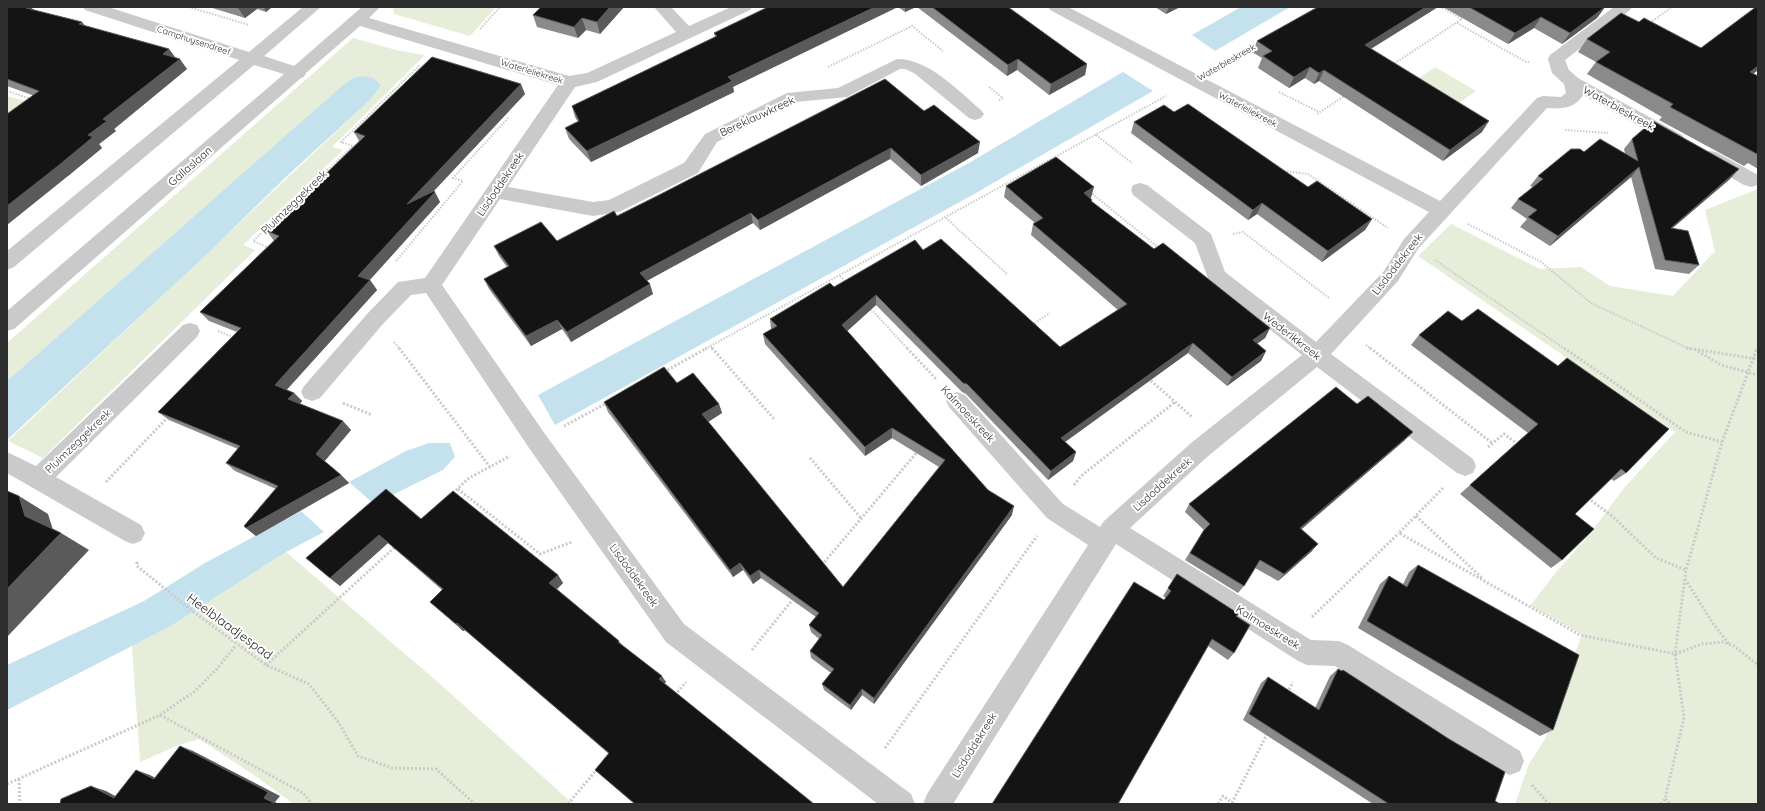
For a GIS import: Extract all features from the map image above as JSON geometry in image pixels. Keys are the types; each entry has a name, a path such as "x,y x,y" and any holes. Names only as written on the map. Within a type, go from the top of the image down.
{"street":[{"name":"Camphuysendreef","path":"91,7 252,59 298,72"},
{"path":"7,262 313,7"},
{"name":"Gallaslaan","path":"7,323 372,7"},
{"path":"662,7 687,34"},
{"name":"Waterleliekreek","path":"357,20 569,82 591,78 744,7"},
{"name":"Waterleliekreek","path":"1056,7 1190,79 1442,210"},
{"name":"Waterbieskreek","path":"1615,10 1556,59 1561,72 1572,82 1751,180"},
{"name":"Bereklauwkreek","path":"495,191 593,209 612,207 691,168 711,138 793,97 842,93 897,64 907,64 920,69 975,114"},
{"name":"Lisdoddekreek","path":"569,82 431,285 537,441 675,633 901,804"},
{"name":"Waterbieskreek","path":"1442,210 1543,102 1565,103 1575,94 1572,82"},
{"path":"1140,190 1204,240"},
{"name":"Lisdoddekreek","path":"937,804 1107,535 1199,450 1317,355 1391,276 1412,244 1442,210"},
{"name":"Wederikkreek","path":"1204,240 1216,276 1317,355 1465,466"},
{"path":"312,392 375,319 405,288 431,285"},
{"name":"Pluimzeggekreek","path":"40,478 192,326"},
{"name":"Kalmoeskreek","path":"957,401 1055,511 1107,535 1297,646 1339,654 1510,761"},
{"path":"7,462 40,478 83,505 133,533"}],"path":[{"path":"189,7 280,35"},
{"path":"1386,69 1462,19 1441,7"},
{"path":"1649,24 1672,7"},
{"path":"1615,10 1656,27"},
{"name":"Waterbieskreek","path":"663,373 946,218 1190,79 1262,41"},
{"name":"Pluimzeggekreek","path":"264,253 269,248 253,241 353,146 341,142 442,44"},
{"path":"7,90 35,101"},
{"path":"1290,131 1346,95"},
{"path":"395,262 463,181 453,178 510,116"},
{"path":"1562,130 1640,136 1653,126"},
{"path":"1278,167 1284,171 1308,174 1686,432 1722,442"},
{"path":"1087,189 1160,248"},
{"path":"946,218 1008,275"},
{"path":"1472,219 1467,224 1541,262 1591,303 1688,349 1758,359"},
{"path":"1204,240 1243,232 1492,443"},
{"path":"840,276 851,288"},
{"name":"Kalmoeskreek","path":"867,305 957,401"},
{"path":"1031,326 1050,313"},
{"path":"375,319 490,467"},
{"path":"192,326 241,341"},
{"path":"1662,804 1665,799 1684,718 1675,654 1686,570 1722,442 1758,346"},
{"path":"711,347 774,419"},
{"path":"1696,350 1721,365 1758,375"},
{"path":"1146,377 1215,437"},
{"path":"452,494 469,478 614,399"},
{"path":"865,776 1081,476 1175,402"},
{"path":"83,505 170,416"},
{"path":"1286,695 1297,646 1399,533 1465,466 1504,434 1523,448"},
{"path":"821,567 860,518 922,446"},
{"path":"810,458 860,518"},
{"path":"458,489 540,554 602,532"},
{"path":"1586,496 1612,516 1656,558 1686,570"},
{"path":"1416,516 1485,582"},
{"path":"1399,533 1580,635 1675,654 1687,647 1711,642 1730,644"},
{"path":"266,665 400,542"},
{"path":"1685,578 1712,622 1730,644 1758,665"},
{"name":"Heelblaadjespad","path":"161,587 236,645 266,665 309,684 339,723 358,756 392,768 436,769 475,804"},
{"path":"731,675 796,597"},
{"path":"7,784 160,715 195,691 216,670 236,645"},
{"path":"672,699 707,657"},
{"path":"160,715 303,793 312,804"},
{"path":"1218,804 1223,796 1233,803 1268,731"},
{"path":"568,804 600,767"},
{"path":"19,778 20,804"},
{"path":"1665,799 1670,804"}],"green space":[{"path":"496,7 470,36 394,14 393,8"},
{"path":"353,38 396,50 425,55 332,147 343,150 243,245 255,250 43,458 8,441 370,100 381,84 342,87 7,381 7,343"},
{"path":"1435,67 1476,91 1456,105 1415,81"},
{"path":"7,96 35,104 7,124"},
{"path":"1758,189 1758,804 1515,804 1529,764 1545,739 1582,634 1530,606 1557,571 1585,540 1624,488 1675,432 1418,256 1451,224 1540,269 1581,267 1610,286 1673,296 1715,251 1705,210"},
{"path":"286,552 439,683 573,804 294,804 254,775 199,739 179,745 140,762 132,646 171,626"}],"water":[{"path":"1241,7 1290,7 1215,51 1192,35"},
{"path":"1123,72 1153,91 976,193 555,425 538,395 967,164"},
{"path":"363,76 373,78 381,85 370,100 287,176 206,255 7,440 7,381 341,87 353,78"},
{"path":"429,443 450,443 455,457 443,470 374,504 349,482 406,451"},
{"path":"301,511 324,532 286,552 171,626 7,710 7,665 144,601 205,563"}],"building":[{"path":"7,7 28,7 26,8 82,22 79,24 169,49 163,54 180,59 103,119 107,121 88,135 93,137 7,206 7,114 39,91 7,79"},
{"path":"541,7 610,7 597,22 582,18 574,27 533,15"},
{"path":"768,7 875,7 728,77 732,81 587,151 565,128 579,121 572,106 717,36 714,33"},
{"path":"932,7 1008,7 1087,64 1051,84 1018,59 1008,65"},
{"path":"1318,7 1426,7 1365,45 1489,121 1450,150 1324,70 1319,73 1310,67 1294,77 1263,56 1272,51 1257,41"},
{"path":"1469,7 1605,7 1570,33 1541,17 1515,33"},
{"path":"1758,7 1758,66 1750,72 1758,76 1757,154 1670,107 1673,104 1596,62 1610,52 1587,39 1621,13 1639,22 1644,18 1701,48"},
{"path":"432,57 521,84 407,204 434,191 435,192 358,276 370,280 275,385 294,393 288,399 343,421 316,454 341,475 246,528 244,526 278,486 226,463 240,446 158,412 241,328 200,312 279,236 267,231 365,136 354,132"},
{"path":"885,79 924,111 934,105 980,142 921,175 891,148 758,220 751,213 640,273 650,284 567,332 557,320 526,336 484,279 509,266 494,246 541,222 557,241 614,211 617,216"},
{"path":"1188,104 1308,187 1317,181 1372,219 1328,251 1262,203 1253,210 1134,122 1164,105 1174,112"},
{"path":"1653,121 1739,169 1671,228 1688,231 1699,265 1665,260 1639,167 1558,236 1528,217 1537,210 1518,199 1543,179 1538,176 1571,149 1580,149 1584,152 1600,139 1638,161 1632,139"},
{"path":"1056,157 1094,187 1084,193 1092,200 1091,201 1154,249 1163,243 1270,328 1253,340 1266,351 1232,377 1193,343 1061,438 1076,452 1051,471 967,384 963,383 876,295 842,325 988,490 1014,506 874,698 862,689 850,705 822,684 834,669 810,651 822,635 809,625 819,613 759,570 750,576 740,563 730,570 604,402 664,367 677,383 693,373 719,404 702,414 843,587 945,460 892,428 865,447 763,334 777,326 770,319 830,283 834,287 915,240 923,250 941,239 1060,347 1127,304 1033,224 1043,218 1006,186"},
{"path":"1478,309 1558,366 1567,358 1669,429 1626,473 1621,469 1575,514 1594,529 1562,560 1470,485 1538,424 1419,335 1448,311 1462,321"},
{"path":"1336,387 1357,404 1368,396 1413,432 1300,528 1318,544 1284,574 1260,560 1244,586 1190,553 1204,530 1210,524 1189,504"},
{"path":"386,489 421,519 453,491 558,575 549,583 619,641 618,642 662,676 659,679 814,804 635,804 595,770 609,753 457,623 456,624 430,602 443,589 379,535 330,578 306,558"},
{"path":"7,491 19,496 25,516 61,533 7,589"},
{"path":"1418,565 1579,655 1553,730 1367,621 1389,576 1407,587"},
{"path":"1177,574 1239,614 1236,616 1250,625 1234,653 1212,639 1118,804 992,804 1134,582 1164,600 1171,591 1168,588"},
{"path":"1338,669 1343,670 1449,739 1505,772 1495,801 1500,804 1389,804 1249,714 1268,677 1319,710"},
{"path":"180,746 268,792 264,798 276,804 60,804 61,799 91,786 114,798 136,770 154,779"}]}
